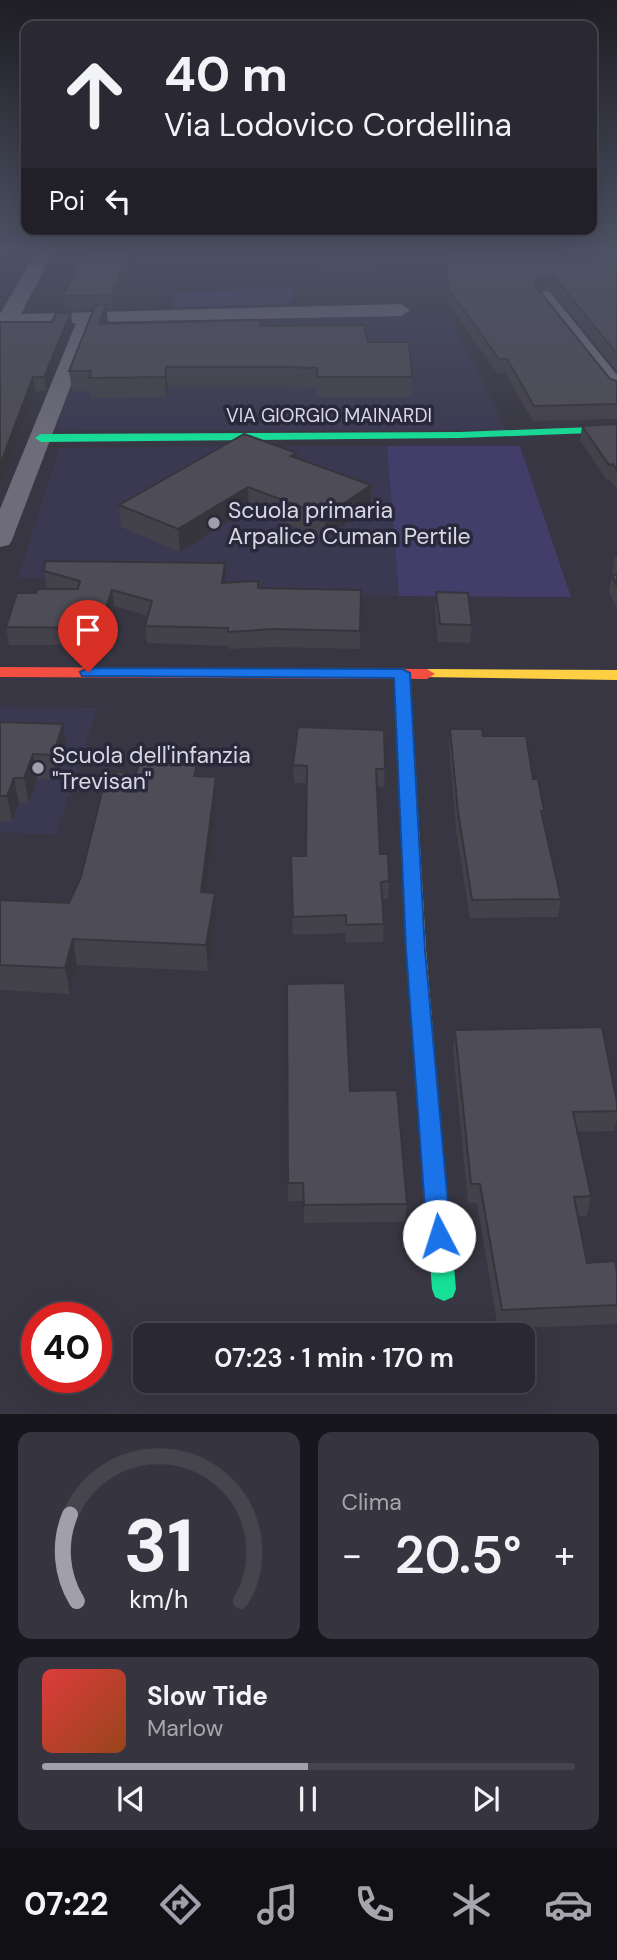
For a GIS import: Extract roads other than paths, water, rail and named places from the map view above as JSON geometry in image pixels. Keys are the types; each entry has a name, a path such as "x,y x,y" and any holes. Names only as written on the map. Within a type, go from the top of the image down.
{"street":[{"path":"4,319 268,313"},
{"path":"557,313 617,388"},
{"path":"0,540 89,317"},
{"name":"VIA GIORGIO MAINARDI","path":"41,438 459,435 617,429"},
{"path":"0,672 617,675"},
{"path":"402,673 415,950 444,1289"}],"place":[{"name":"Scuola primaria Arpalice Cuman Pertile","path":"214,523"},
{"name":"Scuola dell'infanzia \"Trevisan\"","path":"38,768"}]}
